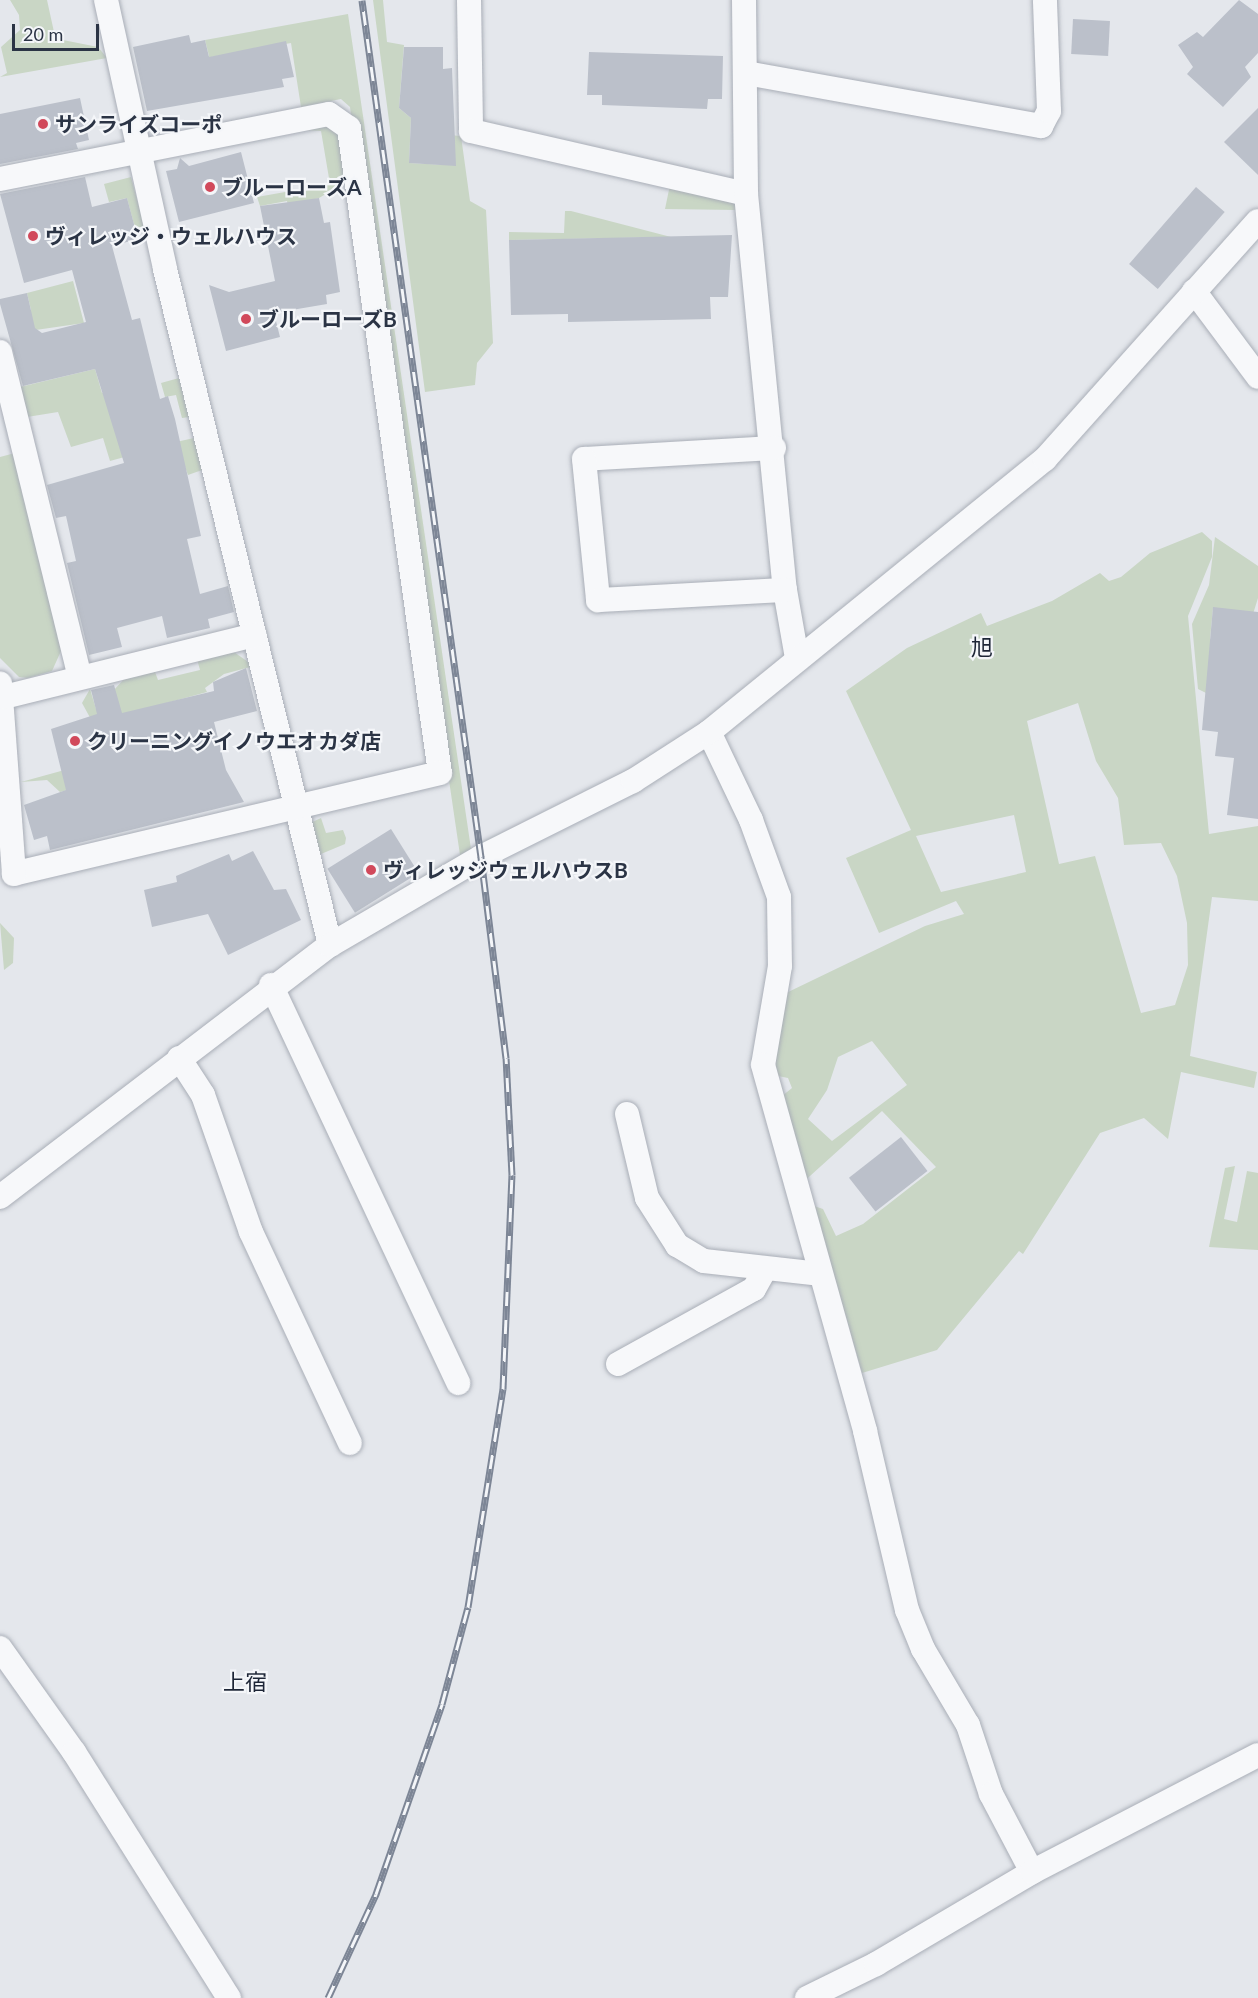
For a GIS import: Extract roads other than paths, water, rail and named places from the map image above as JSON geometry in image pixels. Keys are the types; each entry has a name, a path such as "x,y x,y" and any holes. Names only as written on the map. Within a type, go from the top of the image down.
{"street":[{"path":"106,0 137,150 330,945"},
{"path":"470,0 471,131 746,194"},
{"path":"744,0 746,194 774,448 785,590 797,658"},
{"path":"746,73 1041,126 1049,111 1045,0"},
{"path":"0,180 137,150 329,114 349,128 440,773 296,805 14,874 2,690 80,677 254,635"},
{"path":"0,1197 271,985 330,945 481,857 633,781 709,732 797,658 1046,459 1258,221"},
{"path":"1194,291 1258,377"},
{"path":"0,352 80,677"},
{"path":"774,448 584,459 598,600 785,590"},
{"path":"709,732 751,820 779,897 780,966 763,1065 819,1274 865,1431 911,1624 968,1725 995,1803 1032,1872"},
{"path":"271,985 458,1383"},
{"path":"179,1058 202,1095 250,1232 350,1443"},
{"path":"627,1114 647,1198 677,1245 704,1261 819,1274"},
{"path":"618,1364 754,1289 765,1269"},
{"path":"0,1648 74,1752 221,1996"},
{"path":"807,1998 884,1960 1032,1872 1258,1755"}],"railway":[{"path":"328,1998 376,1894 442,1704 468,1607 503,1389 512,1175 506,1058 481,857 362,0"}],"place":[{"name":"サンライズコーポ","path":"43,124"},
{"name":"ブルーローズA","path":"210,187"},
{"name":"ヴィレッジ・ウェルハウス","path":"33,236"},
{"name":"ブルーローズB","path":"246,319"},
{"name":"クリーニングイノウエオカダ店","path":"75,741"},
{"name":"ヴィレッジウェルハウスB","path":"371,870"}],"district":[{"name":"旭","path":"982,647"},
{"name":"上宿","path":"245,1682"}]}
